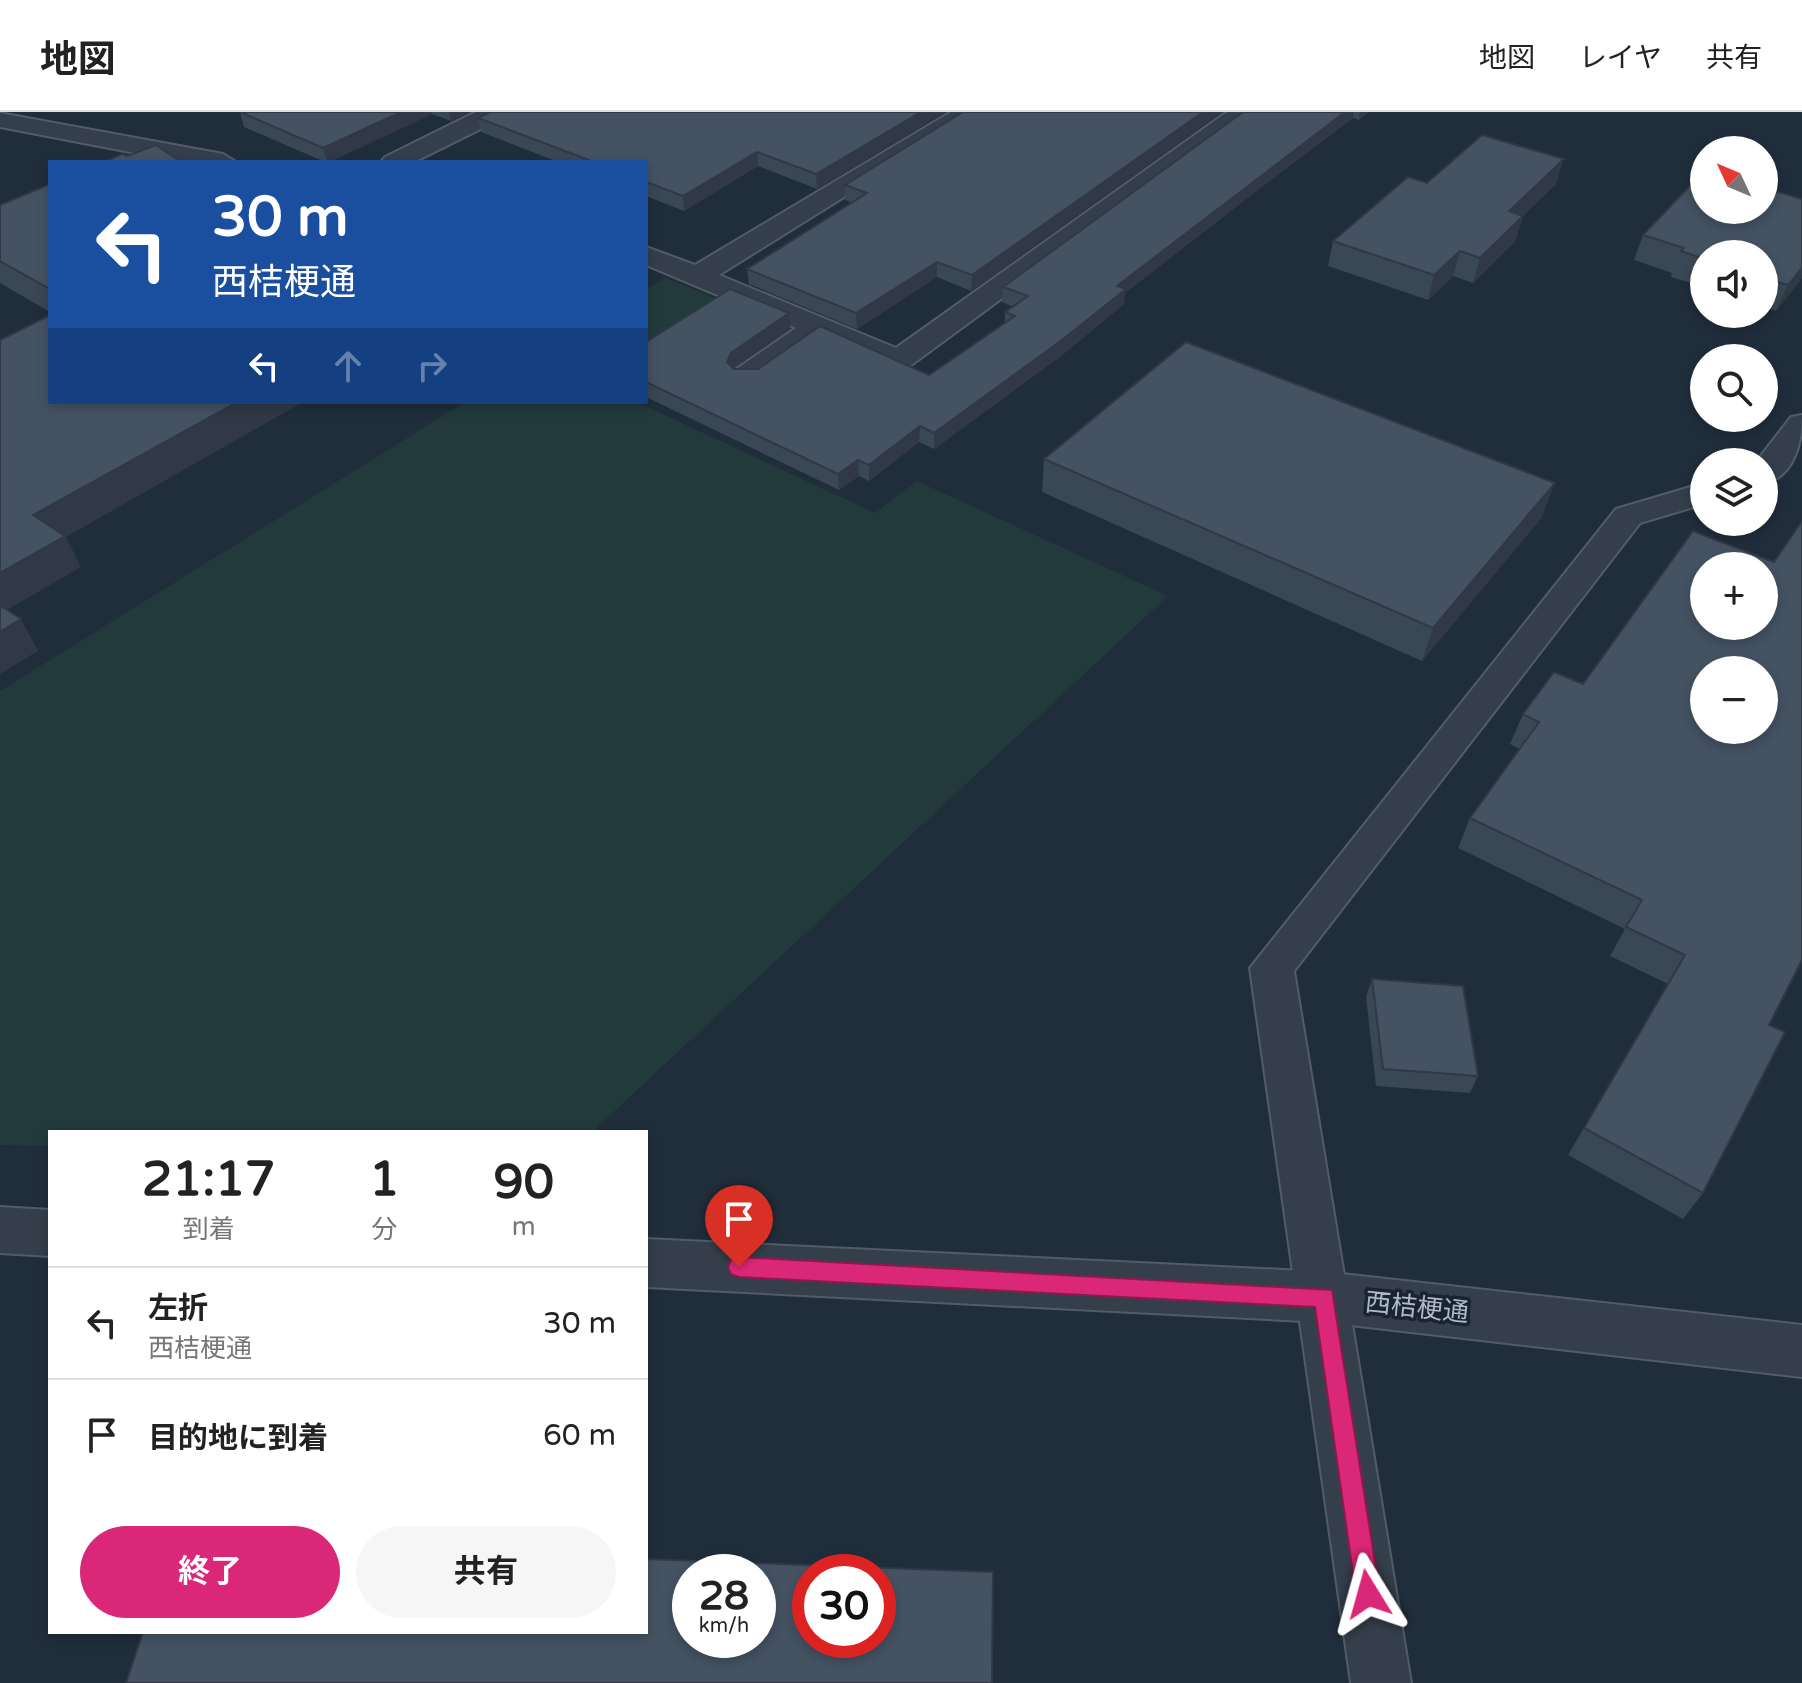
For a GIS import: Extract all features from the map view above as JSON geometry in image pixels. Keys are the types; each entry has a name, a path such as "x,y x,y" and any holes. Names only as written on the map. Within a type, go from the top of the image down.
{"street":[{"path":"72,134 110,112"},
{"path":"398,160 496,112"},
{"path":"699,275 968,112"},
{"path":"648,256 899,360 1243,112"},
{"path":"0,120 212,160"},
{"path":"746,376 818,326"},
{"path":"1783,462 1802,424"},
{"path":"1381,1683 1324,1297 1309,1228 1272,968 1628,516 1690,497"},
{"name":"西桔梗通","path":"648,1263 1324,1297 1802,1351"}],"green space":[{"path":"665,278 718,299 648,344 648,288"},
{"path":"462,404 641,404 875,513 917,481 1168,596 594,1130 48,1130 48,1146 0,1145 0,691"}],"building":[{"path":"240,112 401,112 323,148"},
{"path":"490,112 921,112 816,174 757,152 683,196 648,183 648,160 589,160 478,118"},
{"path":"963,112 1203,112 972,275 937,262 856,313 747,269 867,193 845,185"},
{"path":"1243,112 1345,112 1117,286 1126,289 1062,340 934,433 920,426 869,465 858,460 838,474 648,383 648,341 730,289 789,313 731,353 727,362 734,369 758,369 820,326 929,375 1015,316 1005,312 1028,296 1003,287"},
{"path":"1482,135 1564,159 1509,211 1523,216 1480,258 1460,251 1434,275 1333,241 1408,177 1427,183"},
{"path":"156,145 178,160 108,160 122,154 127,156"},
{"path":"48,185 48,288 0,261 0,205"},
{"path":"1690,186 1690,224 1778,224 1778,192 1802,199 1802,268 1788,285 1778,282 1778,240 1690,240 1690,254 1681,251 1684,248 1643,235"},
{"path":"48,316 48,404 233,404 33,515 65,536 0,573 0,340"},
{"path":"1186,342 1555,483 1433,628 1044,459"},
{"path":"1802,521 1802,960 1769,1025 1785,1032 1703,1193 1584,1128 1685,955 1626,927 1642,900 1470,818 1539,722 1523,714 1554,672 1583,684 1690,535 1706,536 1748,552 1690,552 1690,640 1778,640 1778,556"},
{"path":"0,605 21,619 0,632"},
{"path":"1372,979 1463,986 1478,1076 1383,1069"},
{"path":"648,1559 672,1560 672,1658 776,1658 776,1564 792,1564 792,1658 896,1658 896,1568 993,1572 992,1683 126,1683 142,1634 648,1634"}],"route":[{"path":"739,1267 1324,1297 1368,1594"}]}
